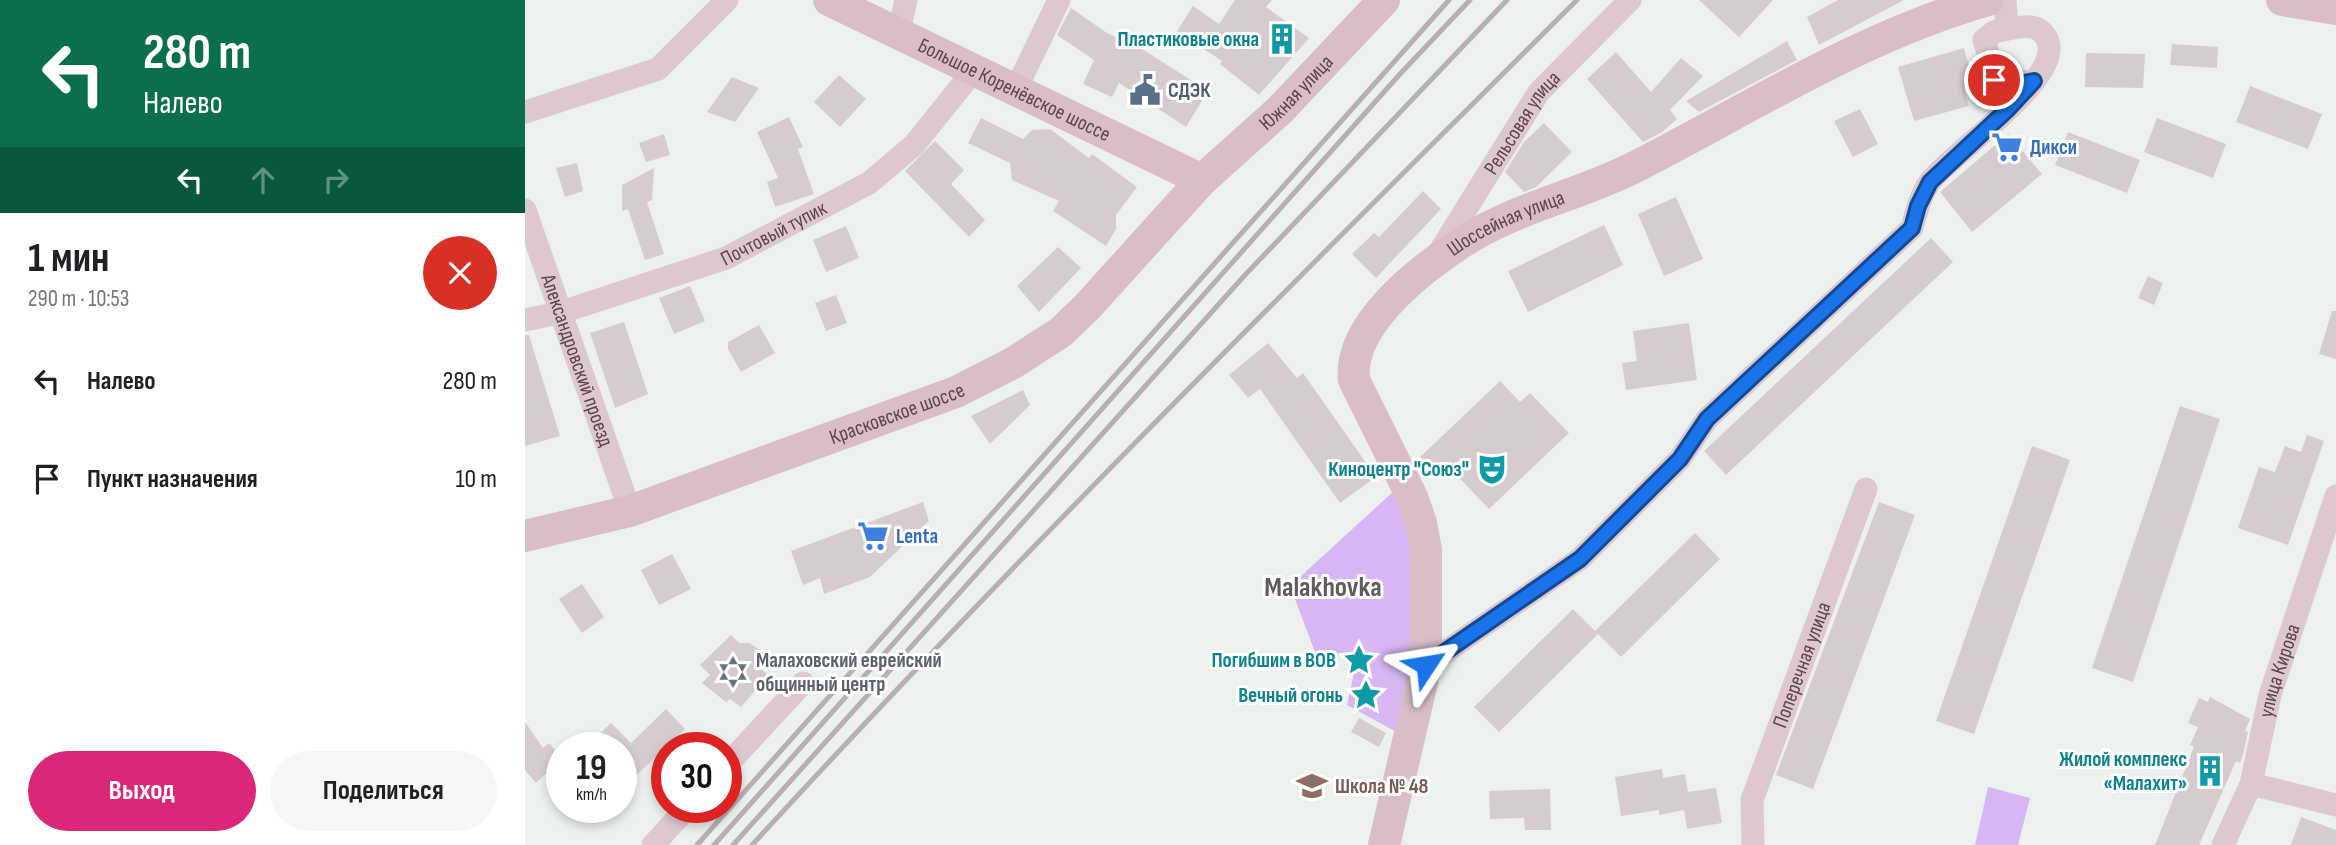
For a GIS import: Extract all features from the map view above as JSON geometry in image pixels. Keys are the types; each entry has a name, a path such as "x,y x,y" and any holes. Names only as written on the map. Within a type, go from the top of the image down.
{"main road":[{"name":"Большое Коренёвское шоссе","path":"829,0 898,36 975,69 1202,180"},
{"name":"Южная улица","path":"1202,180 1280,110 1384,0"},
{"name":"Шоссейная улица","path":"1384,845 1426,665 1426,550 1421,523 1362,397 1353,365 1364,333 1433,262 1478,232 1638,166 1864,48 1919,24 1988,0"},
{"path":"2282,0 2336,9"},
{"name":"Красковское шоссе","path":"525,536 630,510 956,392 1013,363 1061,332 1202,180"}],"street":[{"path":"525,112 658,69 727,0"},
{"path":"898,36 906,0"},
{"path":"1016,89 1059,0"},
{"name":"Рельсовая улица","path":"1433,262 1539,92 1630,0"},
{"path":"2005,0 2007,29"},
{"path":"1426,665 1580,559 1680,459 1707,419 1912,228 1918,206 1930,182 2008,109 2034,81 2049,56 2048,39 2031,26 1994,32 1984,40 1994,80 2004,87 2034,81"},
{"name":"Почтовый тупик","path":"525,320 559,313 726,258 869,183 914,145 975,69"},
{"name":"Александровский проезд","path":"525,210 630,510"},
{"name":"Поперечная улица","path":"1753,845 1752,800 1866,489"},
{"name":"улица Кирова","path":"2224,845 2251,784 2270,695 2336,496"},
{"path":"742,749 803,683"},
{"path":"2251,784 2336,805"},
{"path":"653,845 673,823"}],"shaded area":[{"path":"1394,491 1414,547 1418,661 1402,735 1347,705 1359,650 1318,660 1290,586"},
{"path":"1988,787 2030,798 2018,845 1975,845"}],"building":[{"path":"1235,0 1272,0 1266,7 1309,38 1259,95 1220,64 1222,61 1177,31 1193,6 1219,24"},
{"path":"1699,0 1773,0 1739,37"},
{"path":"1838,0 1904,0 1819,45 1807,17"},
{"path":"1071,8 1107,33 1139,47 1208,91 1186,127 1119,83 1112,97 1083,84 1094,60 1057,35"},
{"path":"1787,41 1797,60 1699,112 1686,101"},
{"path":"2172,44 2218,47 2217,68 2170,65"},
{"path":"1964,48 1974,85 1964,88 1969,106 1914,121 1898,67"},
{"path":"1616,52 1651,92 1681,58 1703,76 1670,110 1677,119 1662,132 1643,142 1587,79"},
{"path":"2086,53 2145,54 2143,88 2085,87"},
{"path":"839,75 866,99 840,127 814,102"},
{"path":"732,77 759,88 735,122 707,112"},
{"path":"2250,86 2322,114 2308,149 2236,122"},
{"path":"1860,109 1878,144 1853,157 1834,121"},
{"path":"789,117 803,147 798,149 814,194 775,207 767,182 778,178 757,132"},
{"path":"981,118 1023,139 1032,130 1050,129 1089,158 1092,154 1137,187 1116,215 1116,229 1106,246 1053,211 1059,201 1012,180 1010,163 968,143"},
{"path":"2157,118 2226,144 2213,178 2144,152"},
{"path":"1544,123 1572,152 1536,187 1524,192 1505,172 1524,142"},
{"path":"2068,132 2140,160 2127,193 2055,165"},
{"path":"664,134 670,155 646,162 639,143"},
{"path":"2008,134 2042,174 1972,232 1940,192"},
{"path":"935,141 964,170 951,184 985,220 969,237 905,171"},
{"path":"577,163 583,191 565,197 556,168"},
{"path":"654,168 652,200 647,202 664,254 645,260 628,209 622,211 622,185"},
{"path":"1423,191 1441,209 1376,278 1352,254 1374,233 1379,237"},
{"path":"1676,197 1703,259 1664,276 1638,214"},
{"path":"1604,225 1623,265 1528,312 1508,271"},
{"path":"846,226 859,258 826,272 813,240"},
{"path":"1931,238 1953,262 1726,475 1704,451"},
{"path":"1058,247 1081,268 1039,312 1017,286"},
{"path":"2148,276 2163,283 2154,305 2138,298"},
{"path":"690,286 705,321 674,334 659,298"},
{"path":"836,295 847,323 826,331 815,303"},
{"path":"2332,311 2336,311 2336,359 2319,354"},
{"path":"624,322 648,394 615,408 590,333"},
{"path":"1689,323 1697,380 1626,390 1622,363 1637,361 1633,331"},
{"path":"759,325 775,353 741,372 728,349 728,342"},
{"path":"525,335 529,335 560,436 525,446"},
{"path":"1268,343 1297,378 1303,373 1376,477 1340,503 1260,389 1248,398 1229,375"},
{"path":"1500,381 1520,402 1530,393 1569,433 1489,509 1448,466 1435,479 1417,460"},
{"path":"1023,390 1030,405 990,444 971,416"},
{"path":"2180,406 2220,419 2133,682 2092,668"},
{"path":"2307,435 2324,441 2288,545 2238,528 2259,467 2275,472 2285,446 2301,452"},
{"path":"2032,446 2070,460 1974,734 1936,721"},
{"name":"Lenta","path":"923,502 929,521 870,577 824,594 820,578 803,585 791,551"},
{"path":"1879,502 1915,515 1813,789 1776,775"},
{"path":"1695,533 1720,559 1621,657 1598,634 1499,732 1474,707 1573,609 1595,631"},
{"path":"672,554 691,589 659,605 641,570"},
{"path":"582,584 604,617 582,633 559,599"},
{"name":"Малаховский еврейский общинный центр","path":"731,635 739,643 750,643 758,649 759,666 768,676 741,707 730,699 726,702 702,683 710,675 700,665"},
{"name":"Жилой комплекс «Малахит»","path":"2210,697 2250,719 2245,731 2248,732 2243,755 2240,763 2236,761 2199,845 2155,845 2194,747 2190,745 2198,727 2188,723 2199,698 2208,702"},
{"path":"666,709 685,729 682,732 651,732 651,761 637,775 637,737"},
{"path":"1359,718 1386,733 1379,747 1351,732"},
{"path":"525,722 543,748 546,746 546,773 536,783 525,770"},
{"path":"611,723 620,732 602,732"},
{"path":"1662,769 1663,778 1685,774 1688,792 1716,788 1722,823 1687,829 1684,810 1659,815 1659,810 1621,816 1615,777"},
{"path":"1550,789 1551,830 1525,830 1524,818 1490,819 1489,791"},
{"path":"2301,817 2336,830 2336,845 2291,845"}],"railway":[{"path":"697,845 1449,0"},
{"path":"714,845 1400,74 1470,0"},
{"path":"733,845 1245,275 1507,0"},
{"path":"752,845 1056,523 1577,0"}],"place":[{"name":"Пластиковые окна","path":"1282,39"},
{"name":"СДЭК","path":"1145,90"},
{"name":"Дикси","path":"2007,147"},
{"name":"Киноцентр \"Союз\"","path":"1492,469"},
{"name":"Lenta","path":"873,536"},
{"name":"Погибшим в ВОВ","path":"1359,660"},
{"name":"Малаховский еврейский общинный центр","path":"733,672"},
{"name":"Вечный огонь","path":"1366,695"},
{"name":"Жилой комплекс «Малахит»","path":"2210,771"},
{"name":"Школа № 48","path":"1312,786"}],"district":[{"name":"Malakhovka","path":"1323,587"}],"route":[{"path":"1426,665 1509,611 1580,559 1680,459 1707,419 1912,228 1918,206 1930,182 2029,89 2034,81 2004,87 1994,80"}]}
